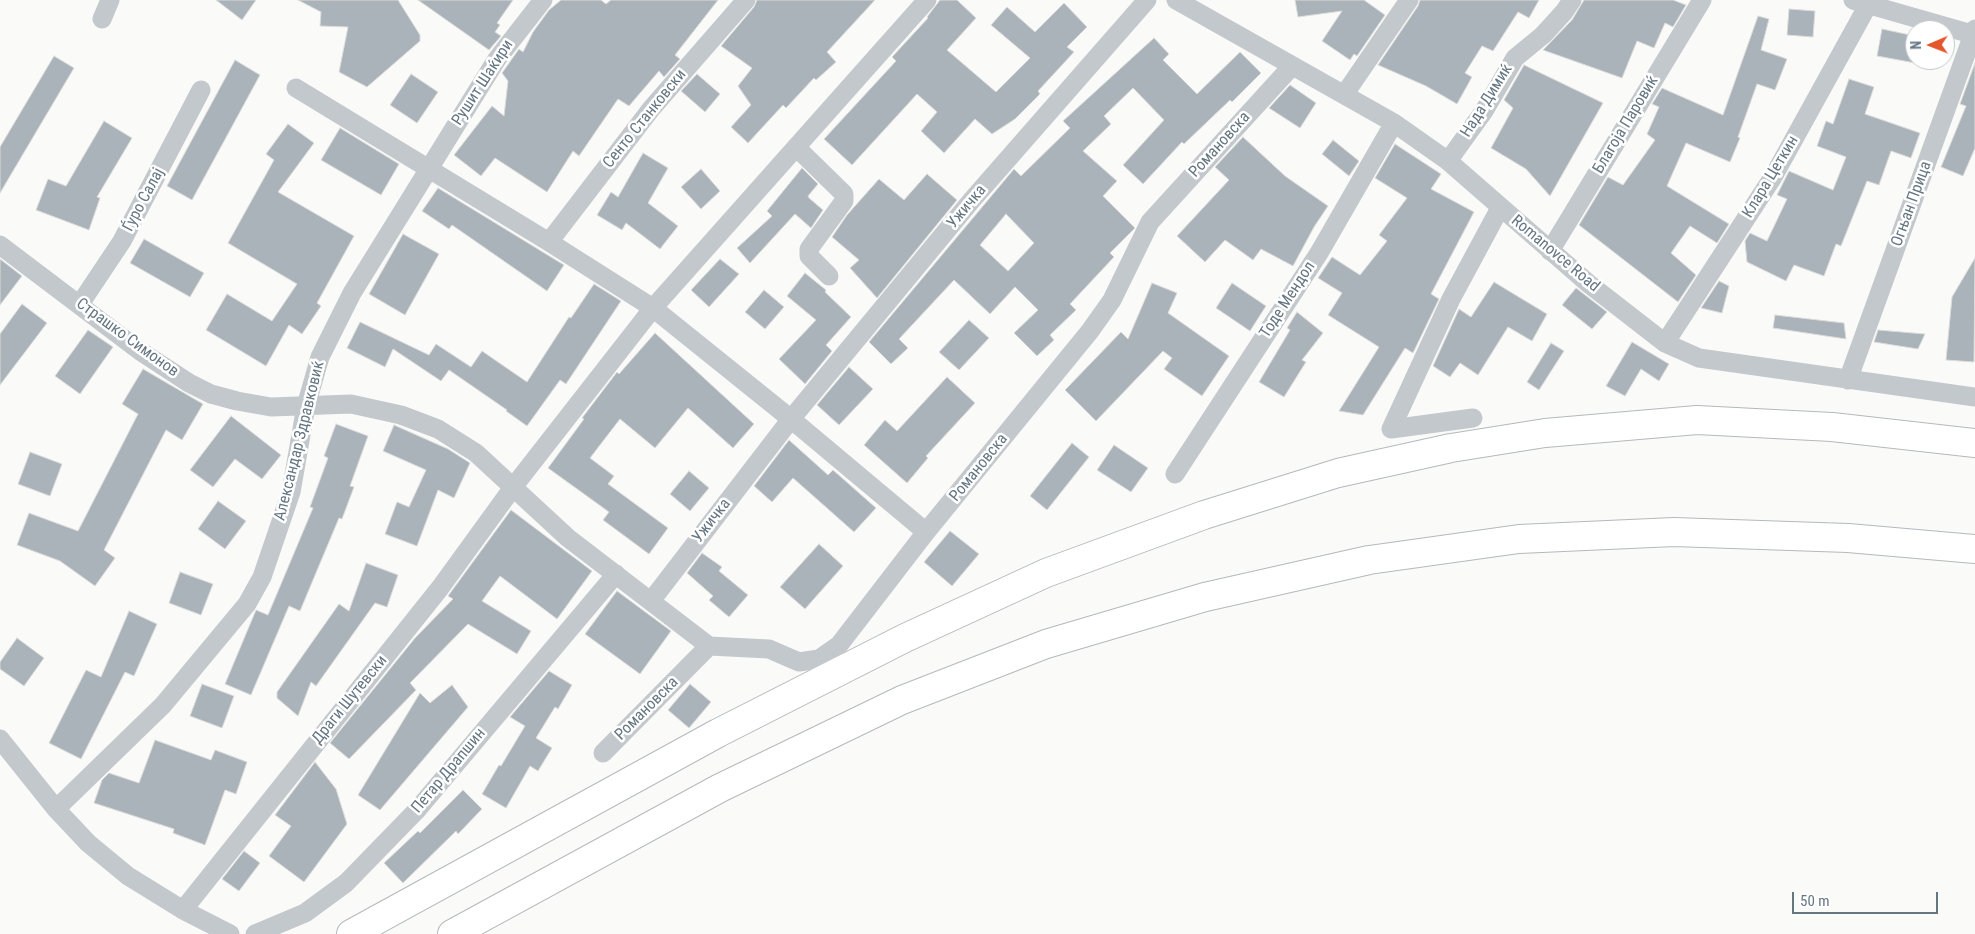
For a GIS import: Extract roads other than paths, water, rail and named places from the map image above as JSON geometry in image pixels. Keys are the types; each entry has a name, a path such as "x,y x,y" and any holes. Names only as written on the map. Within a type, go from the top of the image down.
{"highway":[{"path":"351,934 718,734 905,638 1046,573 1204,515 1338,473 1451,448 1536,434 1697,420 1832,427 1975,443"},
{"path":"452,934 720,788 902,700 1046,644 1205,597 1369,560 1519,539 1674,532 1848,538 1975,549"}],"street":[{"path":"102,19 110,0"},
{"name":"Рушит Шаќири","path":"428,169 497,59 543,0"},
{"name":"Сенто Станковски","path":"549,242 651,108 746,0"},
{"name":"Драги Шутевски","path":"183,910 440,588 514,486 653,308 927,0"},
{"name":"Ужичка","path":"651,601 791,418 971,201 1147,0"},
{"path":"1344,95 1409,0"},
{"name":"Нада Димиќ","path":"1448,161 1484,111 1514,58 1543,35 1572,0"},
{"name":"Благоја Паровиќ","path":"1550,251 1702,0"},
{"path":"1860,2 1975,33"},
{"name":"Клара Цеткин","path":"1665,343 1773,177 1860,2"},
{"name":"Romanovce Road","path":"1188,3 1292,66 1394,123 1448,161 1589,284 1665,343 1699,358 1975,396"},
{"name":"Огњан Прица","path":"1848,380 1975,33"},
{"name":"Романовска","path":"603,753 710,646 769,649 799,662 819,659 839,645 926,532 1090,331 1112,300 1150,222 1292,66"},
{"path":"296,88 549,242 653,308 791,418 926,532"},
{"name":"Ѓуро Салај","path":"80,304 122,241 201,90"},
{"name":"Тоде Мендол","path":"1175,474 1319,253 1394,123"},
{"path":"796,147 844,194 844,201 808,249 809,256 829,276"},
{"name":"Александар Здравковиќ","path":"56,809 162,705 247,604 262,577 291,492 306,406 320,357 352,293 428,169"},
{"path":"1473,418 1391,429 1451,298 1500,208"},
{"name":"Страшко Симонов","path":"0,245 80,304 140,352 189,383 211,394 271,407 351,404 401,415 438,429 476,453 514,486 568,538 710,646"},
{"name":"Петар Драпшин","path":"255,934 305,913 346,883 417,810 616,574"},
{"path":"0,739 56,809 88,843 128,876 183,910 230,934"}]}
